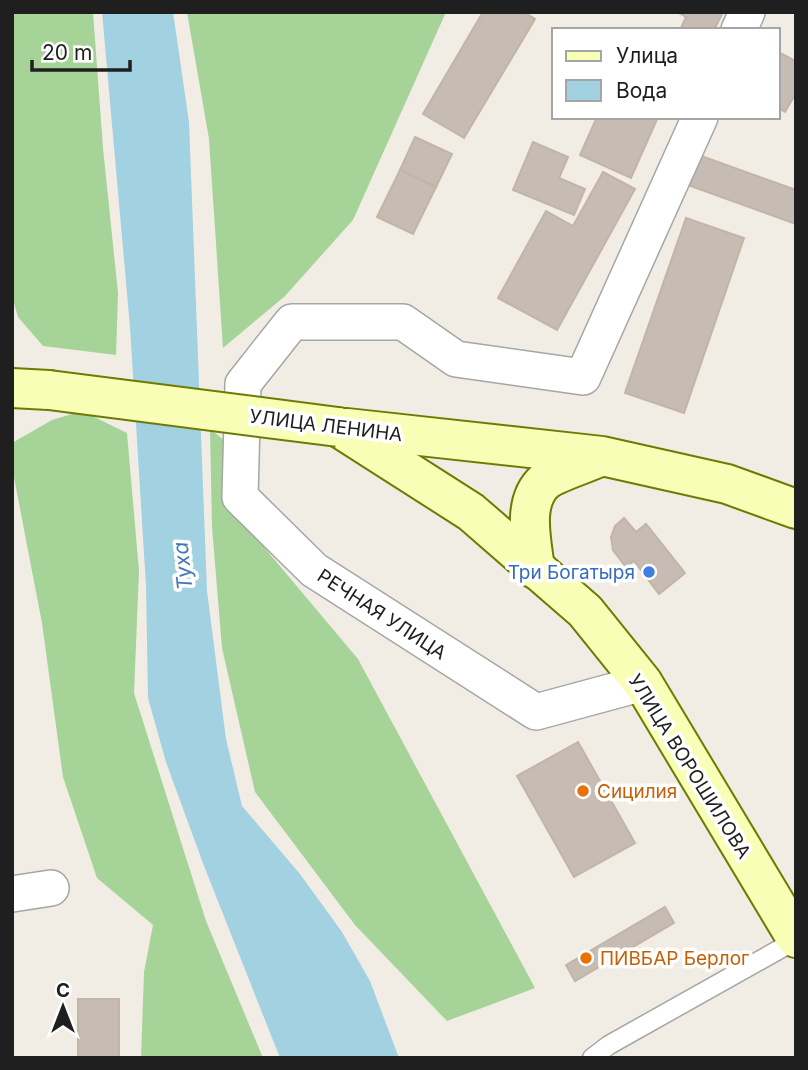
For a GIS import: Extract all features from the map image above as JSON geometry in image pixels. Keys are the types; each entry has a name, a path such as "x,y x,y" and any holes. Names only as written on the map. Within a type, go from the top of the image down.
{"main road":[{"name":"УЛИЦА ЛЕНИНА","path":"31,389 602,456 727,484 796,509"},
{"name":"УЛИЦА ВОРОШИЛОВА","path":"338,427 471,512 585,611 642,683 796,939"},
{"path":"535,569 530,519 533,497 546,480 602,456"}],"street":[{"path":"740,28 747,12"},
{"name":"РЕЧНАЯ УЛИЦА","path":"642,683 536,712 314,570 240,497 243,384 292,322 403,322 456,359 583,377 698,119"},
{"path":"12,894 51,888"}],"lane":[{"path":"592,1058 609,1045 796,939"}],"green space":[{"path":"12,12 93,12 118,293 116,355 43,346 18,317 12,296"},
{"path":"187,12 446,12 353,220 285,296 223,348 209,139"},
{"path":"82,411 127,433 139,571 134,693 206,921 263,1058 141,1058 144,972 153,925 97,878 63,777 42,623 12,467 12,443 52,420"},
{"path":"210,429 224,440 237,515 358,659 535,988 447,1021 355,925 255,792 222,648 212,527"}],"water":[{"name":"Туха","path":"102,12 173,12 189,122 207,591 226,739 242,806 300,874 342,932 370,981 399,1058 280,1058 166,762 148,698 146,586 130,327"}],"building":[{"path":"483,12 524,12 535,19 464,138 423,114"},
{"path":"677,12 723,12 715,28 681,28 686,17"},
{"path":"780,53 796,61 796,93 785,112 780,109"},
{"path":"596,119 657,119 631,178 580,155"},
{"path":"415,137 452,154 436,187 400,170"},
{"path":"533,142 568,157 559,178 585,189 574,215 513,190"},
{"path":"693,153 796,190 796,224 682,183"},
{"path":"400,170 436,187 413,234 377,217"},
{"path":"603,172 635,189 557,330 498,298 546,211 573,226"},
{"path":"686,218 744,238 684,413 625,393"},
{"path":"624,518 636,532 646,524 685,573 659,594 634,561 626,567 613,550 611,537 615,526"},
{"path":"578,742 635,843 574,877 517,776"},
{"path":"665,907 674,923 575,981 566,965"},
{"path":"78,999 119,999 119,1058 78,1058"}],"place":[{"name":"Три Богатыря","path":"649,572"},
{"name":"Сицилия","path":"583,791"},
{"name":"ПИВБАР Берлог","path":"586,958"}]}
